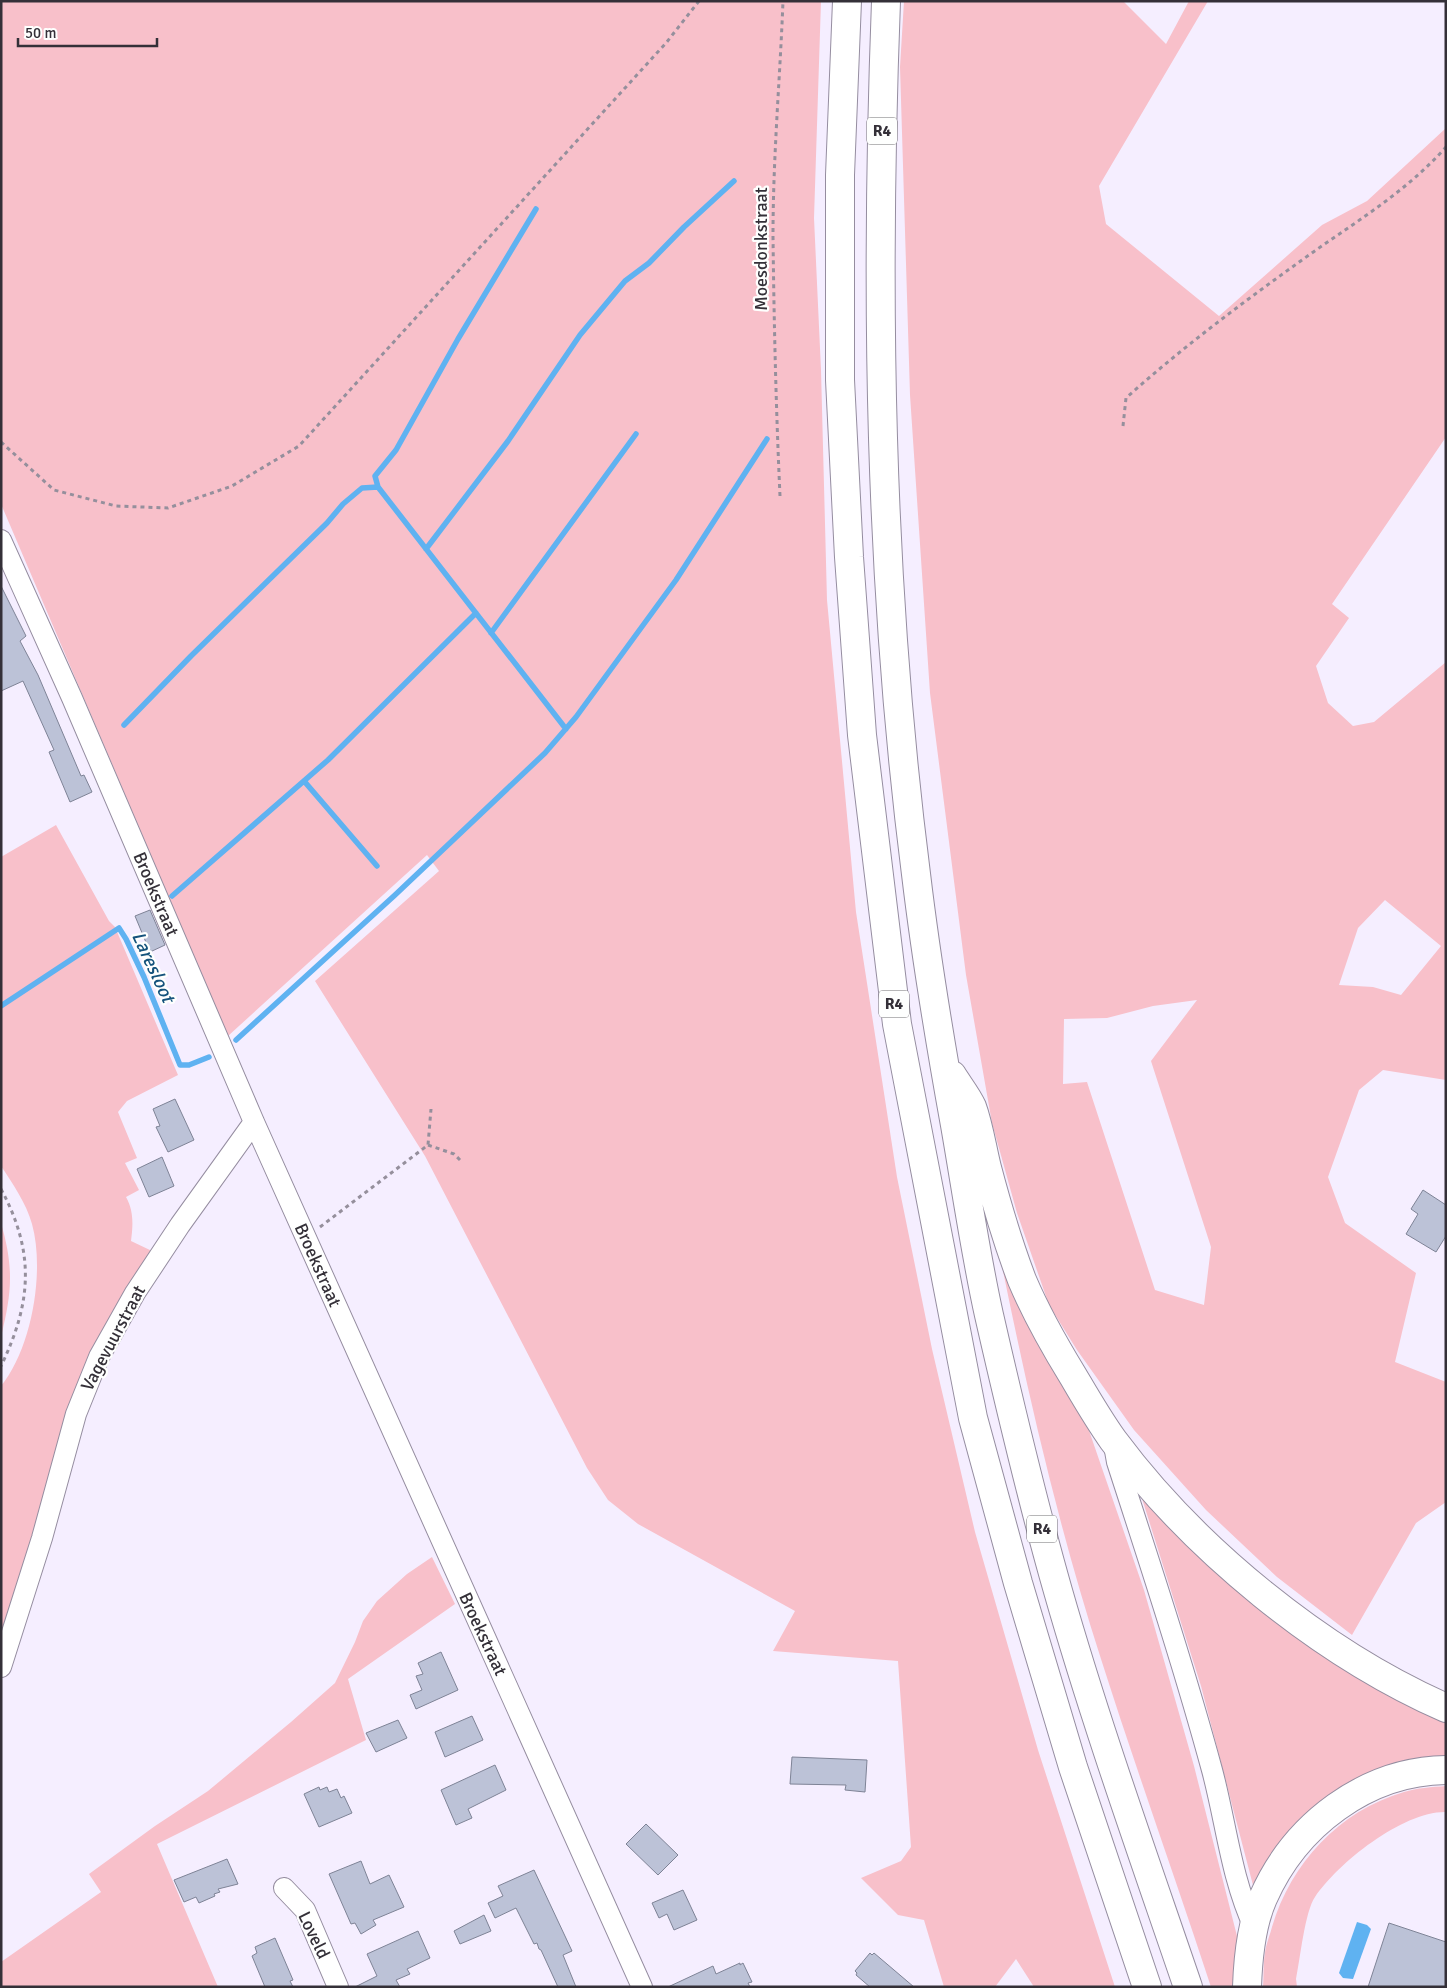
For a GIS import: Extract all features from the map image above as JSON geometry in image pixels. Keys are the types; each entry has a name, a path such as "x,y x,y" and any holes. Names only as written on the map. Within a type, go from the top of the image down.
{"highway":[{"name":"R4","path":"847,1 840,175 840,380 849,557 862,735 897,1024 976,1428 1018,1583 1073,1766 1147,1987"},
{"name":"R4","path":"886,1 882,86 881,374 888,558 901,729 916,873 943,1060 988,1308 1058,1592 1113,1767 1188,1987"},
{"path":"943,1060 972,1107 1001,1222 1023,1281 1050,1339 1112,1439 1173,1511 1269,1599 1324,1639 1370,1668 1446,1708"},
{"path":"1247,1987 1248,1957 1262,1899 1277,1870 1300,1839 1318,1821 1341,1803 1374,1785 1404,1775 1446,1770"}],"street":[{"name":"Broekstraat","path":"1,540 72,698 254,1122 642,1987"},
{"name":"Vagevuurstraat","path":"1,1667 42,1538 76,1414 99,1357 135,1293 180,1225 254,1122"},
{"path":"1112,1439 1117,1462 1212,1771 1243,1905 1254,1928"},
{"name":"Loveld","path":"284,1888 304,1910 338,1987"}],"path":[{"path":"1,442 54,490 116,506 168,508 232,486 299,446 666,43 699,1"},
{"name":"Moesdonkstraat","path":"780,496 774,391 773,235 783,1"},
{"path":"1123,426 1126,398 1170,359 1242,303 1398,193 1446,147"},
{"path":"306,1238 428,1145 431,1109"},
{"path":"428,1145 454,1154 461,1160"},
{"path":"1,1189 12,1210 20,1232 26,1260 26,1285 13,1341 1,1366"}],"shaded area":[{"path":"1,1 821,1 814,218 821,370 827,600 856,912 897,1177 932,1349 975,1532 1038,1750 1115,1987 1034,1987 1016,1959 995,1987 944,1987 924,1920 898,1915 861,1878 901,1861 911,1847 898,1661 773,1651 795,1611 638,1524 608,1500 587,1468 425,1156 315,981 439,871 427,855 228,1036 1,504"},
{"path":"904,1 1123,1 1166,44 1189,1 1208,1 1099,186 1106,224 1219,316 1322,225 1367,201 1446,128 1446,437 1332,604 1349,618 1316,666 1328,703 1353,726 1374,722 1446,662 1446,1080 1383,1070 1359,1090 1328,1177 1345,1223 1416,1273 1395,1362 1446,1382 1446,1502 1416,1523 1352,1635 1277,1577 1206,1510 1134,1430 1077,1350 1049,1305 1017,1213 992,1123 966,975 930,693 910,395 900,67","holes":["1385,900 1441,946 1401,995 1373,987 1339,985 1358,928","1197,1000 1151,1061 1211,1247 1204,1305 1155,1290 1087,1082 1063,1084 1064,1019 1107,1018 1153,1006"]},
{"path":"56,825 109,921 115,927 178,1075 127,1101 118,1112 137,1158 125,1163 139,1190 126,1197 132,1213 131,1241 152,1251 31,1546 1,1640 1,1386 12,1370 28,1330 36,1286 37,1264 36,1243 32,1224 19,1194 1,1166 1,857"},
{"path":"1,1223 8,1253 10,1280 1,1337"},
{"path":"1001,1261 1084,1416 1144,1590 1194,1766 1239,1944 1236,1987 1211,1987 1114,1700 1071,1561 1058,1511 1033,1412"},
{"path":"1139,1489 1446,1720 1446,1758 1412,1760 1254,1889 1201,1686"},
{"path":"432,1557 455,1604 348,1679 366,1740 157,1844 218,1987 1,1987 1,1962 101,1892 89,1874 155,1826 208,1791 335,1683 363,1621 377,1601 407,1574"},
{"path":"1446,1786 1446,1812 1429,1814 1411,1820 1373,1841 1339,1869 1315,1897 1308,1913 1296,1979 1297,1987 1263,1987 1266,1950 1280,1904 1305,1861 1321,1843 1339,1826 1359,1812 1380,1801 1409,1791"}],"water":[{"path":"1357,1922 1367,1925 1371,1929 1353,1979 1343,1978 1339,1973"}],"building":[{"path":"1,586 26,636 20,641 38,675 81,776 84,775 92,792 70,802 49,752 54,750 23,681 1,691"},
{"path":"150,910 165,945 150,952 135,916"},
{"path":"175,1099 194,1140 168,1152 156,1127 160,1126 153,1109"},
{"path":"162,1157 174,1186 149,1197 137,1169"},
{"path":"1423,1190 1446,1205 1446,1236 1436,1252 1406,1234 1418,1214 1411,1209"},
{"path":"441,1652 458,1690 416,1709 410,1695 422,1690 416,1676 423,1674 418,1663"},
{"path":"472,1716 483,1740 445,1757 435,1732"},
{"path":"398,1720 407,1738 376,1752 366,1733"},
{"path":"792,1757 867,1760 865,1792 845,1790 846,1785 790,1784"},
{"path":"495,1765 506,1790 468,1809 472,1818 456,1825 441,1790"},
{"path":"319,1787 320,1790 327,1787 329,1792 337,1789 341,1798 344,1796 352,1813 319,1827 304,1794"},
{"path":"646,1824 678,1855 658,1875 626,1844"},
{"path":"227,1859 238,1884 218,1889 220,1892 214,1894 215,1896 199,1903 196,1897 184,1902 174,1880"},
{"path":"361,1861 370,1884 389,1875 404,1907 373,1920 376,1925 361,1934 355,1923 351,1924 329,1874"},
{"path":"534,1870 572,1951 563,1955 576,1987 558,1987 541,1950 537,1943 534,1944 516,1908 495,1918 488,1903 503,1896 498,1886"},
{"path":"683,1890 697,1920 674,1930 667,1914 659,1918 652,1903"},
{"path":"484,1915 491,1931 460,1944 454,1931"},
{"path":"1389,1923 1446,1942 1446,1987 1368,1987"},
{"path":"418,1931 430,1958 407,1969 410,1974 396,1980 400,1987 355,1987 377,1976 367,1954"},
{"path":"275,1938 293,1980 290,1981 293,1987 265,1987 252,1956 257,1953 255,1947"},
{"path":"870,1953 872,1955 874,1953 914,1987 870,1987 856,1975 855,1971"},
{"path":"740,1963 740,1965 743,1963 752,1982 748,1983 750,1987 668,1987 713,1966 716,1974"}],"waterway":[{"path":"426,549 508,441 580,335 625,281 649,263 684,227 734,181"},
{"path":"536,209 458,339 396,450 375,476 378,487 566,729"},
{"path":"491,633 636,434"},
{"path":"236,1040 395,895 545,753 576,717 676,580 767,439"},
{"path":"124,725 191,656 327,523 343,504 362,488 378,487"},
{"path":"172,896 328,760 476,613"},
{"path":"304,781 377,866"},
{"name":"Laresloot","path":"1,1006 119,928 144,977 180,1065 189,1065 209,1057"}]}
